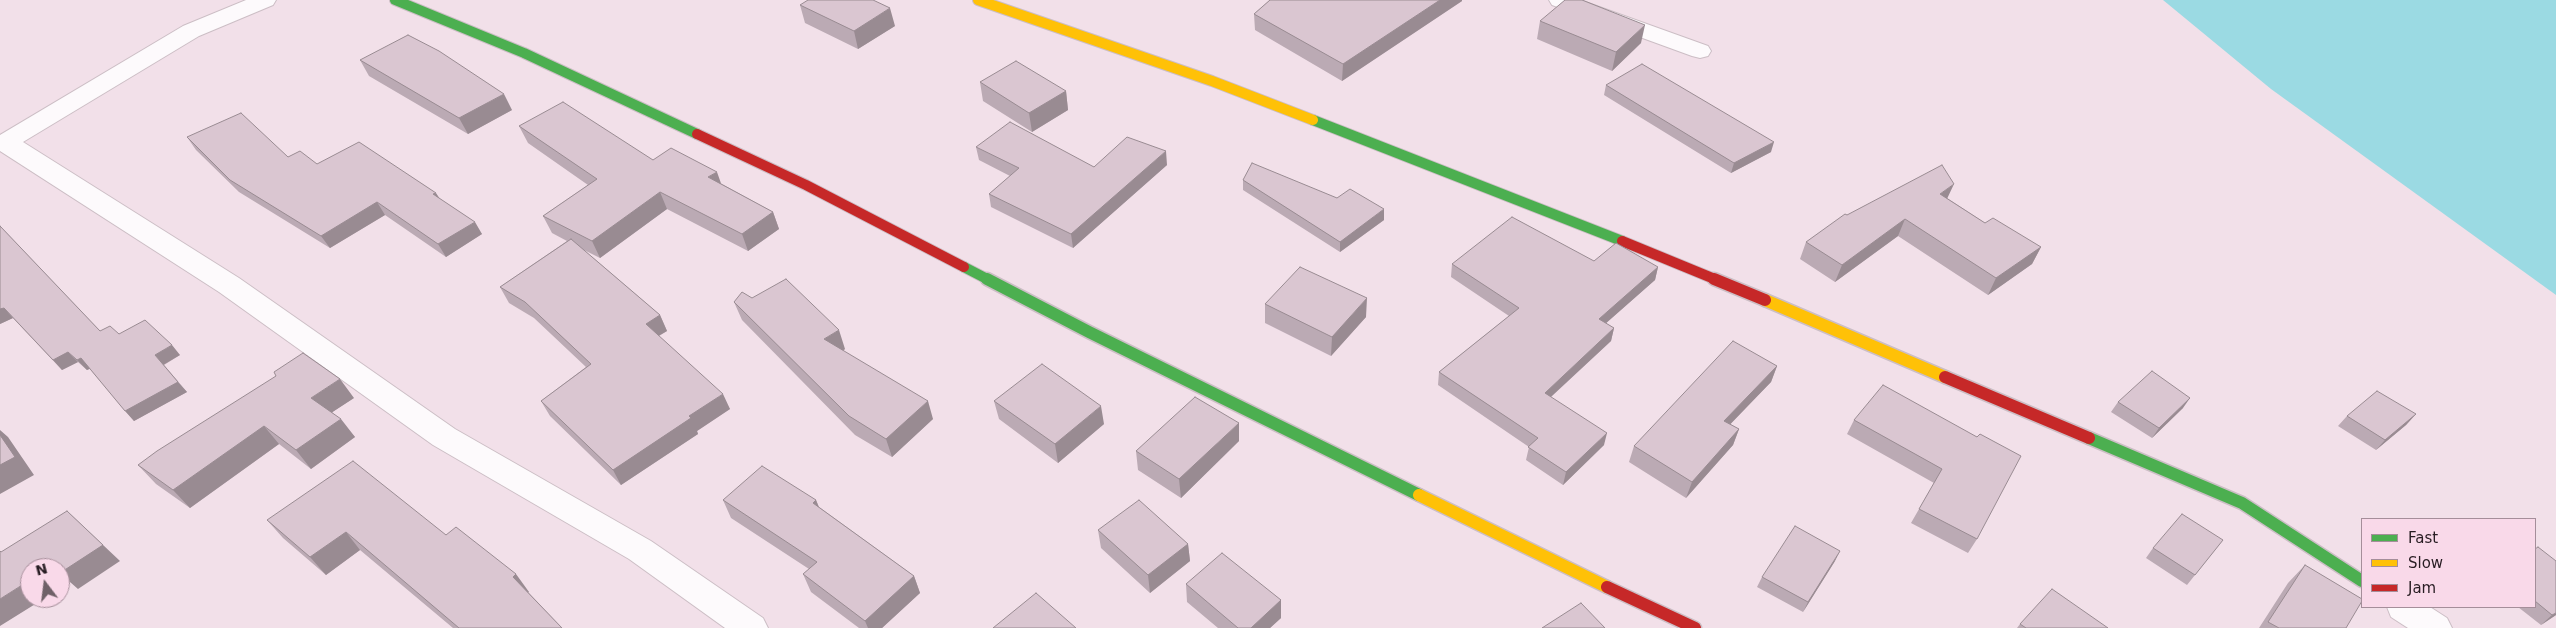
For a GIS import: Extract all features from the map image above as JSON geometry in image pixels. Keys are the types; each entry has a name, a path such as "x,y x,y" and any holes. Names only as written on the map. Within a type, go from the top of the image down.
{"street":[{"path":"265,0 191,31 3,143 229,285 444,438 640,550 751,628"},
{"path":"395,0 524,53 806,185 1090,332 1591,580 1695,628"},
{"path":"978,0 1212,81 1652,252 2242,503 2361,579"},
{"path":"1560,0 1700,51"},
{"path":"2405,608 2436,628"}],"water":[{"path":"2163,0 2556,0 2556,295 2271,89"}],"building":[{"path":"808,0 873,0 890,8 854,31 800,5"},
{"path":"1270,0 1440,0 1343,64 1254,14"},
{"path":"1565,0 1582,0 1645,25 1616,52 1540,21"},
{"path":"408,35 439,51 504,94 459,118 360,60"},
{"path":"1016,61 1066,91 1029,113 980,82"},
{"path":"1642,64 1774,142 1734,163 1606,85"},
{"path":"563,102 653,160 671,148 717,172 708,177 773,212 742,234 660,192 592,241 543,216 597,179 519,126"},
{"path":"241,113 288,157 300,151 317,164 359,142 436,193 433,194 475,222 438,244 377,202 321,236 230,180 187,137"},
{"path":"1010,122 1094,167 1127,137 1166,151 1071,234 989,194 1019,168 976,147"},
{"path":"1252,163 1337,198 1350,189 1384,209 1340,242 1243,180"},
{"path":"1942,165 1954,184 1940,194 1985,223 1993,218 2041,247 1996,278 1905,219 1842,265 1806,242 1845,214 1847,215"},
{"path":"1512,217 1594,261 1616,243 1658,267 1599,319 1614,328 1545,393 1607,433 1566,472 1528,447 1538,438 1439,372 1519,308 1452,264"},
{"path":"0,226 100,331 110,326 119,334 145,320 172,345 155,355 178,382 125,411 81,358 77,360 68,352 53,360 4,308 0,309"},
{"path":"571,239 660,315 646,324 723,394 689,416 691,418 613,470 541,401 591,364 525,302 500,287"},
{"path":"1300,267 1367,298 1332,337 1265,304"},
{"path":"786,279 839,330 824,339 928,401 886,439 849,416 734,302 742,292 752,298"},
{"path":"1733,341 1777,366 1724,421 1739,429 1692,482 1634,446"},
{"path":"303,353 340,379 311,398 341,419 296,450 264,426 173,490 138,465 276,376 274,372"},
{"path":"1042,364 1101,406 1055,444 994,401"},
{"path":"2152,371 2190,398 2159,428 2118,402"},
{"path":"1883,385 1977,437 1980,434 2021,456 1977,539 1919,509 1942,469 1854,420"},
{"path":"2377,391 2416,414 2385,440 2347,416"},
{"path":"1195,397 1239,423 1179,479 1136,451"},
{"path":"0,435 15,457 0,465"},
{"path":"353,461 446,535 456,527 516,574 513,577 562,628 459,628 346,532 310,557 267,520"},
{"path":"762,466 816,500 813,503 914,576 865,621 803,574 817,562 723,500"},
{"path":"1139,500 1188,544 1148,575 1098,530"},
{"path":"67,511 103,545 70,566 70,558 20,558 20,586 0,599 1,552"},
{"path":"2182,514 2223,540 2195,575 2153,548"},
{"path":"1795,526 1840,551 1808,602 1762,577"},
{"path":"2538,547 2556,561 2556,613 2552,615 2536,602 2536,548"},
{"path":"1222,553 1281,600 1251,628 1238,628 1186,584"},
{"path":"2305,565 2361,598 2361,603 2346,628 2279,628 2268,622"},
{"path":"2052,589 2108,628 2026,628 2020,624"},
{"path":"1036,593 1076,628 993,628"},
{"path":"1581,603 1605,628 1542,628"}],"traffic: fast":[{"path":"395,0 524,53 697,134"},
{"path":"1313,120 1622,241"},
{"path":"964,267 1089,332 1419,495"},
{"path":"2089,438 2242,503 2361,580"}],"traffic: slow":[{"path":"978,0 1212,81 1313,120"},
{"path":"1765,300 1945,377"},
{"path":"1419,495 1607,587"}],"traffic: jam":[{"path":"697,134 806,185 964,267"},
{"path":"1622,241 1765,300"},
{"path":"1945,377 2089,438"},
{"path":"1607,587 1695,628"}]}
